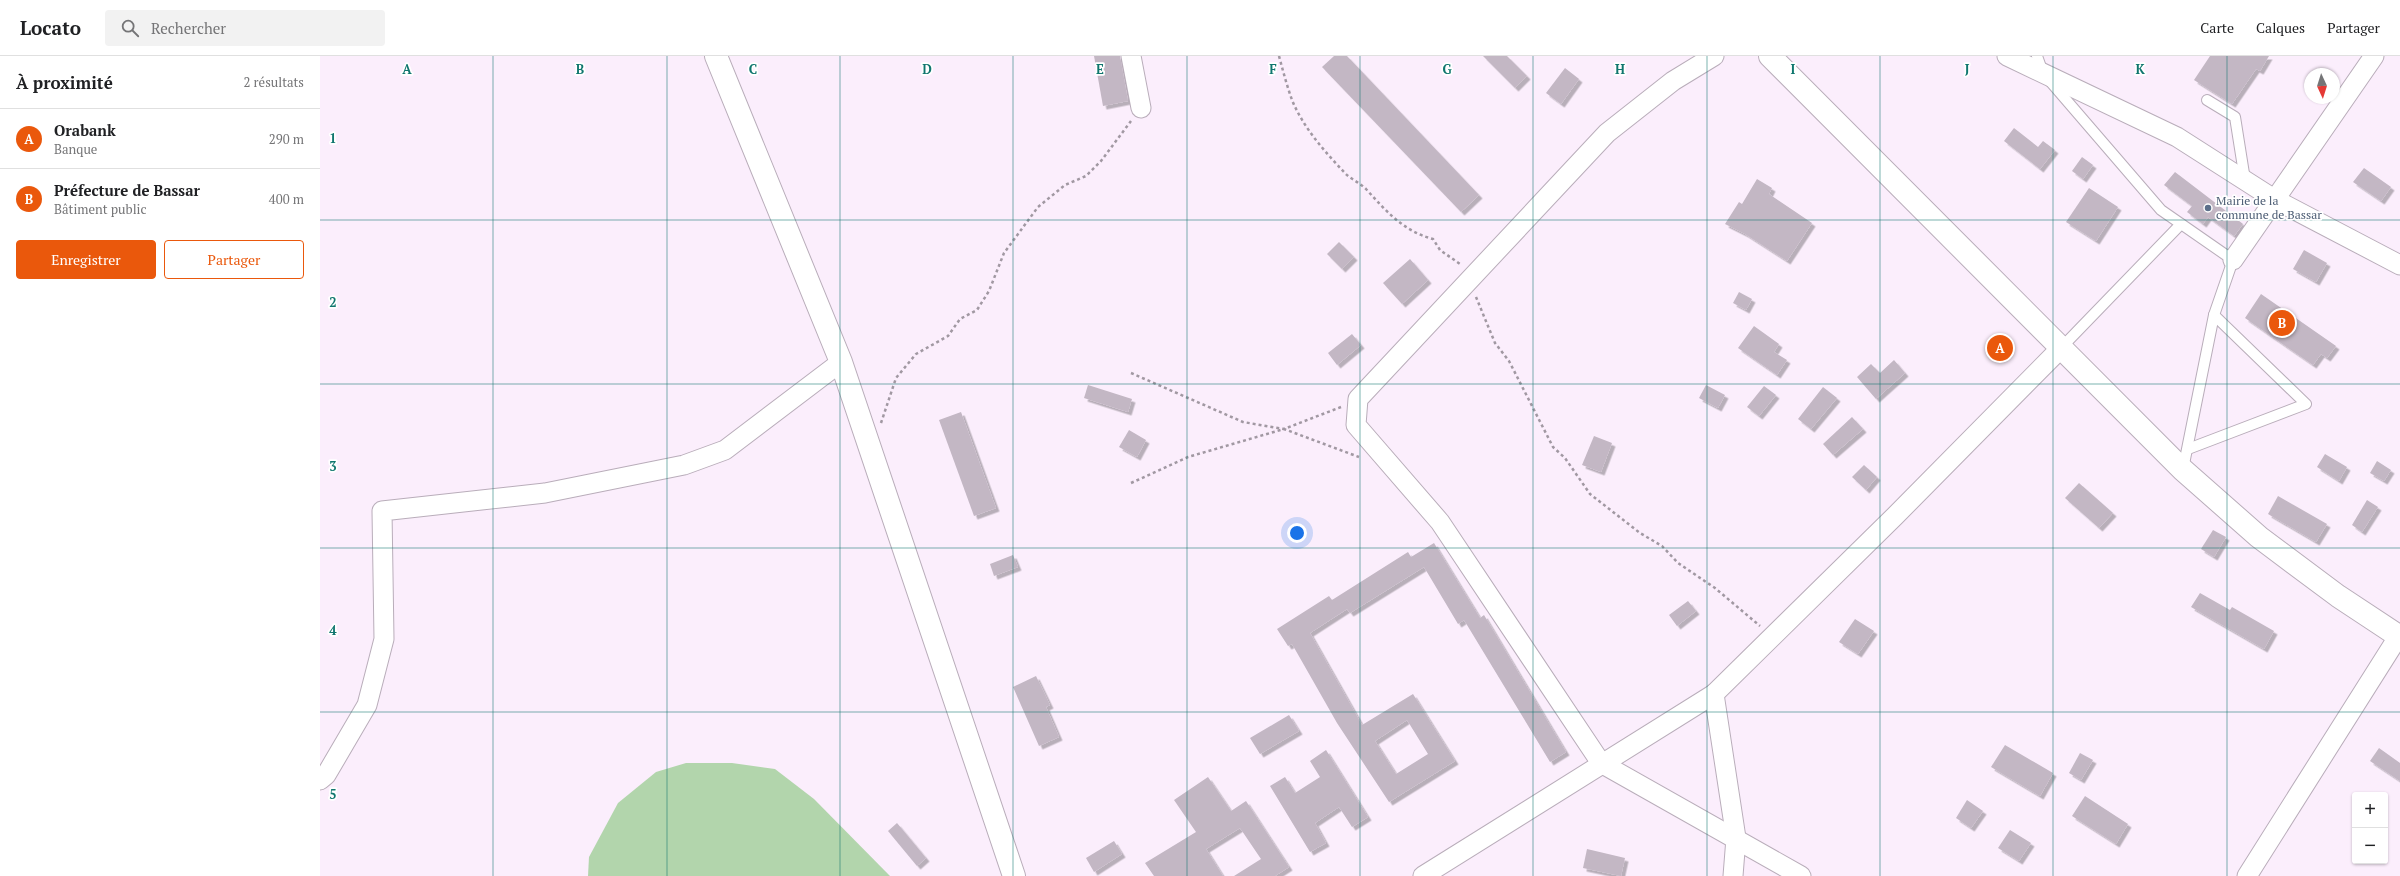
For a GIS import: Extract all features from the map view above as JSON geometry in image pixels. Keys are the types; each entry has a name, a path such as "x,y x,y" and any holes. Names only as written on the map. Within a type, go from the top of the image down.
{"street":[{"path":"716,56 841,362 1014,876"},
{"path":"1131,56 1141,108"},
{"path":"1714,56 1673,81 1607,133 1358,399 1356,425 1440,522 1601,763 1801,876"},
{"path":"1770,56 2062,347 2185,459 2259,537 2338,596 2399,637 2247,876"},
{"path":"2007,56 2040,65 2177,137 2274,198 2400,265"},
{"path":"2233,260 2274,198 2374,56"},
{"path":"1423,876 1601,763 1714,694 2062,347"},
{"path":"320,780 326,775 367,705 384,639 382,511 545,493 684,465 725,450 841,362"},
{"path":"1714,694 1736,838 1733,876"}],"lane":[{"path":"2040,65 2161,210 2233,260 2214,315 2185,459"},
{"path":"2208,100 2235,117 2245,180"},
{"path":"2062,347 2181,224"},
{"path":"2185,459 2306,404 2214,315"}],"path":[{"path":"1279,56 1292,101 1306,126 1345,174 1365,188 1382,209 1402,225 1418,235 1433,239 1440,250 1461,264 1495,343 1508,361 1554,448 1565,458 1590,494 1640,533 1662,546 1678,563 1715,588 1772,637"},
{"path":"872,452 896,378 916,354 948,336 960,319 977,310 990,291 1004,253 1038,207 1065,185 1086,176 1101,161 1141,108"},
{"path":"1131,373 1243,422 1284,429 1365,459"},
{"path":"1131,483 1188,457 1284,429 1358,399"}],"green space":[{"path":"686,763 732,763 775,769 814,799 890,876 588,876 589,857 618,803 656,772"}],"building":[{"path":"1094,56 1120,56 1128,101 1103,106"},
{"path":"1334,56 1347,56 1479,195 1461,212 1322,67"},
{"path":"1483,56 1507,56 1527,76 1515,88"},
{"path":"2210,56 2269,56 2260,71 2256,69 2232,104 2194,80"},
{"path":"1565,68 1579,79 1561,104 1546,93"},
{"path":"2014,128 2038,147 2043,141 2055,150 2040,169 2004,141"},
{"path":"2082,157 2093,165 2083,179 2072,171"},
{"path":"2364,168 2391,187 2381,201 2353,182"},
{"path":"2175,172 2243,224 2234,236 2208,217 2203,224 2187,212 2192,206 2164,185"},
{"path":"1757,179 1772,188 1769,194 1812,223 1787,261 1745,234 1725,224 1739,202 1742,204"},
{"path":"2089,188 2118,207 2096,241 2066,222"},
{"path":"1339,242 1354,257 1342,269 1327,254"},
{"path":"2304,250 2327,263 2316,282 2293,269"},
{"path":"1410,259 1428,280 1402,304 1383,283"},
{"path":"1739,292 1752,299 1746,310 1733,303"},
{"path":"2261,294 2336,346 2327,358 2321,354 2313,365 2245,318"},
{"path":"1754,326 1779,344 1774,352 1787,360 1777,375 1738,348"},
{"path":"1352,334 1361,345 1337,365 1328,353"},
{"path":"1894,360 1905,373 1876,399 1857,377 1871,364 1880,373"},
{"path":"1088,385 1132,399 1128,412 1084,398"},
{"path":"1706,385 1725,395 1718,408 1699,398"},
{"path":"1764,386 1776,395 1759,416 1747,407"},
{"path":"1823,387 1837,398 1811,429 1798,419"},
{"path":"961,412 996,508 974,516 939,420"},
{"path":"1852,417 1863,429 1833,455 1823,444"},
{"path":"1129,430 1146,440 1137,457 1119,447"},
{"path":"1594,436 1612,443 1601,472 1582,465"},
{"path":"2325,454 2347,467 2339,481 2317,467"},
{"path":"2377,461 2391,470 2384,481 2370,473"},
{"path":"1864,465 1877,477 1866,490 1852,477"},
{"path":"2079,483 2113,513 2099,528 2065,498"},
{"path":"2278,496 2327,524 2316,542 2268,514"},
{"path":"2367,500 2378,507 2362,532 2352,525"},
{"path":"2213,530 2226,537 2214,557 2201,549"},
{"path":"1434,543 1480,618 1484,615 1566,752 1550,762 1464,620 1458,624 1424,567 1350,613 1347,609 1310,633 1362,725 1413,694 1455,761 1389,802 1337,723 1292,644 1288,646 1277,629 1329,596 1332,600 1408,552 1411,557","holes":["1407,720 1428,754 1396,774 1375,741"]},
{"path":"1013,555 1018,567 994,576 990,564"},
{"path":"2200,593 2230,610 2232,607 2274,631 2264,649 2191,607"},
{"path":"1688,601 1696,611 1677,626 1669,615"},
{"path":"1855,619 1874,631 1858,654 1839,642"},
{"path":"1036,676 1050,705 1046,707 1059,737 1039,746 1013,687"},
{"path":"1289,715 1299,731 1260,754 1250,738"},
{"path":"2005,745 2053,773 2040,796 1991,767"},
{"path":"2379,748 2400,763 2400,781 2370,761"},
{"path":"1326,750 1368,817 1352,827 1339,807 1315,823 1326,843 1310,852 1270,786 1285,777 1295,793 1320,777 1310,761"},
{"path":"2080,753 2093,760 2081,780 2069,773"},
{"path":"1208,777 1231,811 1246,801 1289,867 1275,876 1234,876 1261,859 1240,828 1206,849 1223,876 1154,876 1145,863 1196,832 1174,800"},
{"path":"2085,796 2128,824 2116,844 2072,816"},
{"path":"1967,800 1983,811 1971,828 1956,818"},
{"path":"897,823 926,858 917,866 888,831"},
{"path":"2010,830 2031,843 2019,861 1998,848"},
{"path":"1114,841 1122,854 1094,872 1086,858"},
{"path":"1587,849 1625,858 1621,876 1583,868"}],"place":[{"name":"Mairie de la commune de Bassar","path":"2208,208"},
{"name":"Préfecture de Bassar","path":"2282,323"},
{"name":"Orabank","path":"2000,348"}]}
